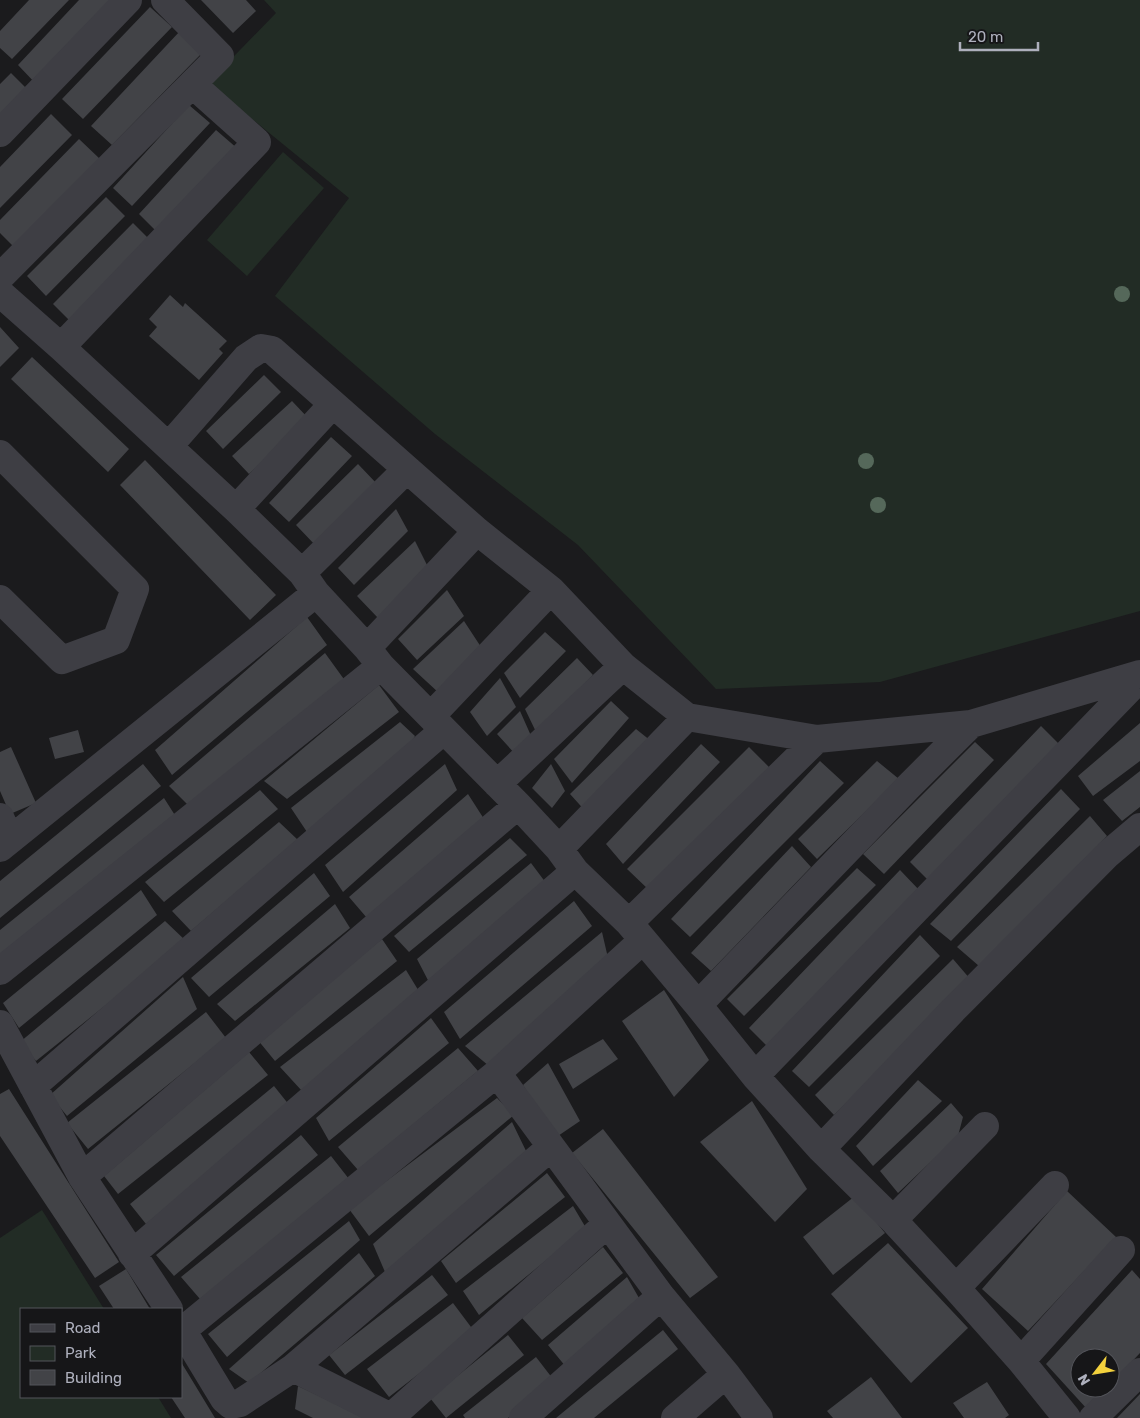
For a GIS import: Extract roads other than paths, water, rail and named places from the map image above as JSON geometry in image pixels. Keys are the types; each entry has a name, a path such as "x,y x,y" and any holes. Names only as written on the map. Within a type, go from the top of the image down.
{"street":[{"path":"0,133 128,0"},
{"path":"0,277 220,56 165,0"},
{"path":"61,347 258,142 192,84"},
{"path":"0,293 236,509 309,583 374,657 559,849 575,871 636,932 755,1076 822,1149 894,1220 1021,1361 1068,1418"},
{"path":"168,446 246,358 261,348 272,350 406,470 477,531 551,590 623,666 687,717 817,739 971,724 1140,674"},
{"path":"236,509 333,404"},
{"path":"0,454 136,589 116,640 62,660 0,598"},
{"path":"3,835 309,583 406,470"},
{"path":"0,971 374,657 477,531"},
{"path":"33,1086 438,723 551,590"},
{"path":"497,784 623,666"},
{"path":"755,1076 1140,678"},
{"path":"559,849 687,717"},
{"path":"698,1005 908,786 971,724"},
{"path":"182,1319 497,1073 636,932 817,739"},
{"path":"82,1177 518,806"},
{"path":"822,1149 953,1010 1108,854 1140,827"},
{"path":"132,1254 575,871"},
{"path":"0,1024 82,1177 169,1308"},
{"path":"497,1073 661,1296 726,1374 759,1418"},
{"path":"894,1220 985,1126"},
{"path":"182,1329 224,1399 231,1405 240,1403 293,1368 551,1147"},
{"path":"956,1288 1055,1185"},
{"path":"293,1368 392,1418 607,1224"},
{"path":"1021,1361 1121,1250"},
{"path":"523,1418 661,1296"},
{"path":"1093,1418 1140,1372"},
{"path":"675,1418 726,1374"}]}
